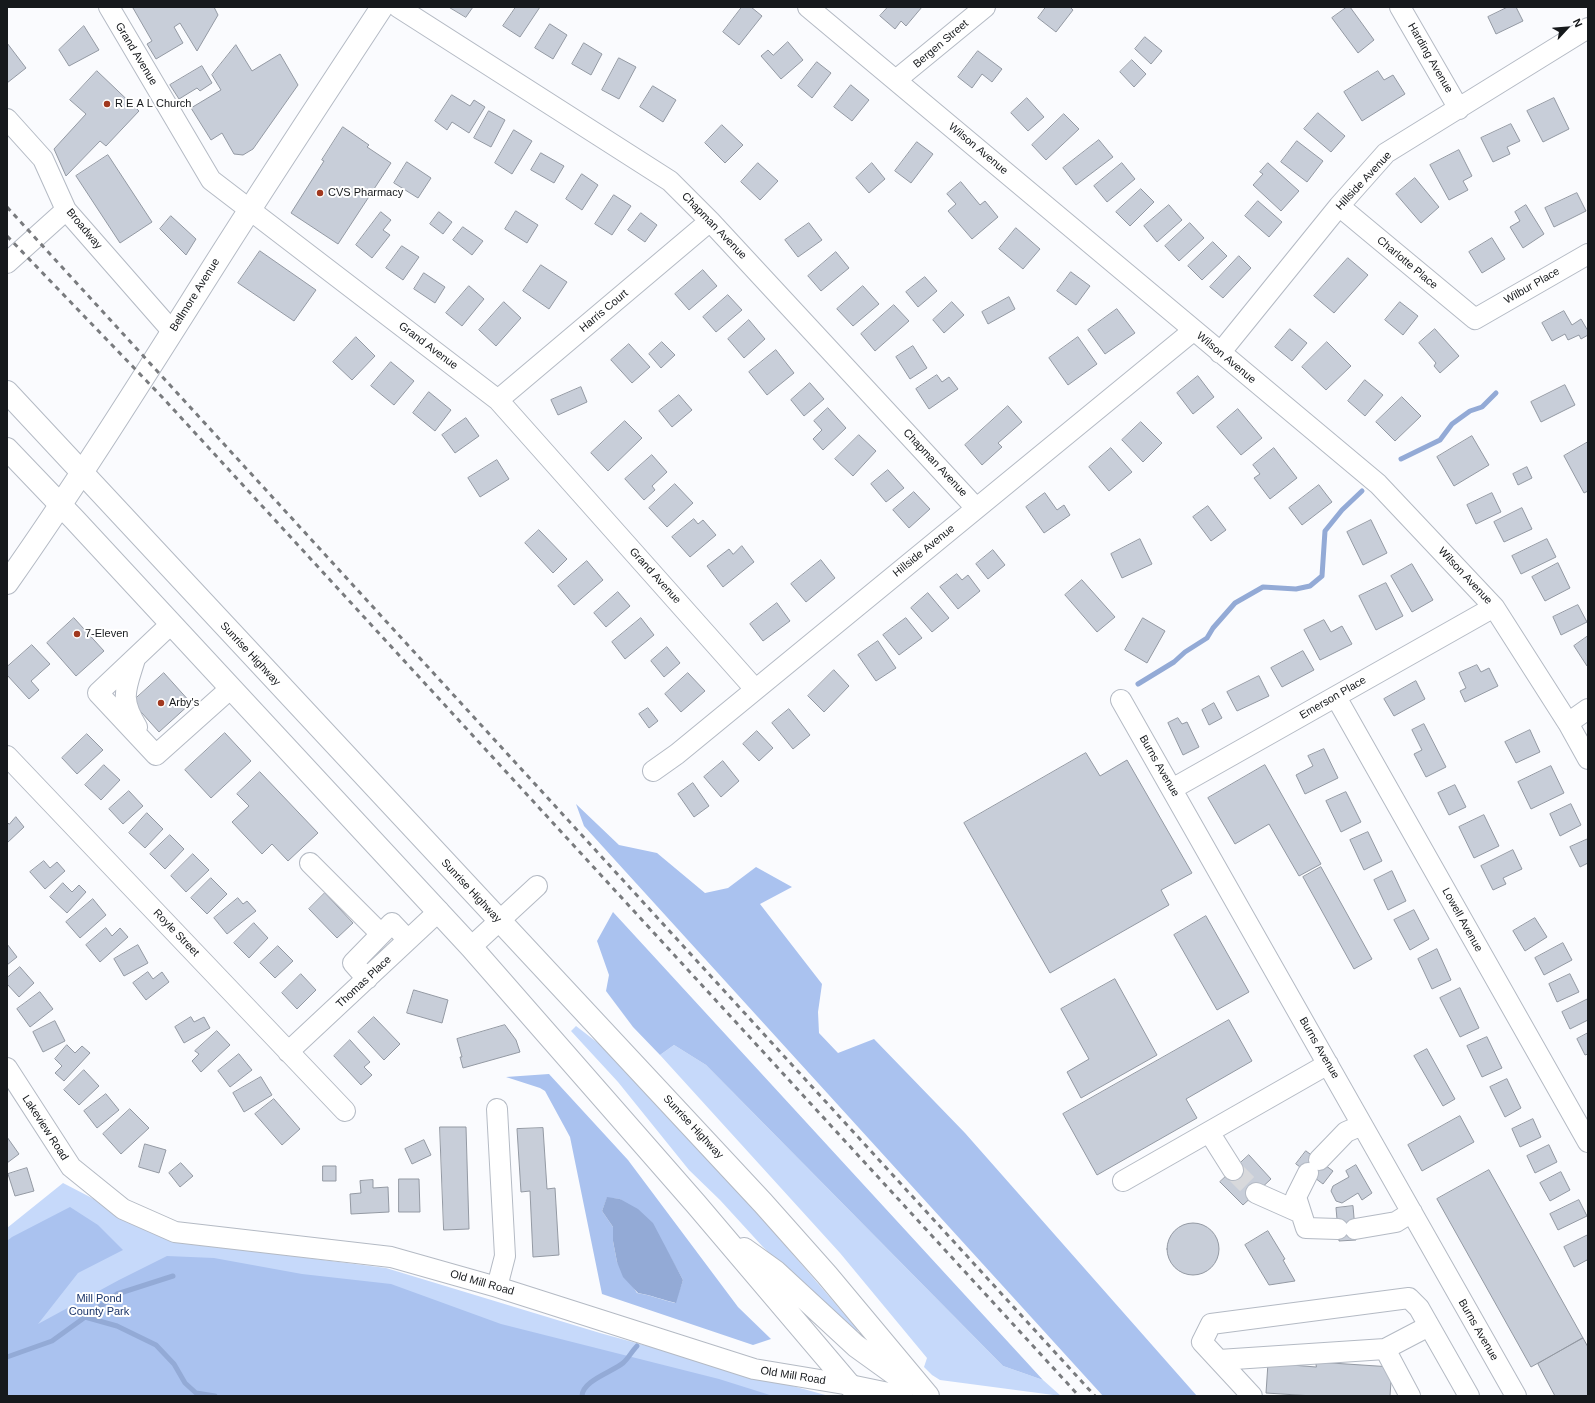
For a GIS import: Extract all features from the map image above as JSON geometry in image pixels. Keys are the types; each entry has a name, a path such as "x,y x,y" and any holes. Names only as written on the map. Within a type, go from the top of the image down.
{"main road":[{"name":"Bellmore Avenue","path":"7,583 61,506 149,371 172,331 249,210 382,7"},
{"name":"Sunrise Highway","path":"7,392 763,1203 828,1275 928,1396"},
{"path":"7,449 471,947 859,1392"},
{"path":"718,1231 776,1272 856,1346 925,1396"}],"street":[{"name":"Grand Avenue","path":"109,7 211,180 498,400 755,689"},
{"name":"Chapman Avenue","path":"398,7 670,181 710,221 976,508"},
{"name":"Wilson Avenue","path":"808,7 1378,484 1494,607 1568,723 1588,759"},
{"name":"Bergen Street","path":"896,80 985,7"},
{"name":"Harding Avenue","path":"1400,7 1459,109"},
{"name":"Hillside Avenue","path":"1220,353 1339,206 1386,153 1588,28"},
{"name":"Broadway","path":"7,119 43,159 66,210 172,331"},
{"name":"Charlotte Place","path":"1339,206 1476,319"},
{"path":"7,263 66,210"},
{"name":"Harris Court","path":"498,400 710,221"},
{"name":"Wilbur Place","path":"1476,319 1588,254"},
{"name":"Hillside Avenue","path":"654,771 677,754 1194,330"},
{"name":"Emerson Place","path":"1172,789 1494,607"},
{"path":"171,624 98,693 156,755 231,688"},
{"path":"134,659 126,690 126,704 129,714 140,731 156,737 163,736 185,719 202,715"},
{"name":"Lowell Avenue","path":"1336,697 1588,1142"},
{"name":"Burns Avenue","path":"1121,700 1516,1396"},
{"path":"1568,723 1588,709"},
{"name":"Royle Street","path":"7,756 345,1111"},
{"path":"310,863 382,934"},
{"path":"471,947 537,886"},
{"name":"Thomas Place","path":"288,1052 439,912"},
{"path":"367,978 353,963 392,923 408,940"},
{"path":"1124,1181 1328,1064"},
{"name":"Lakeview Road","path":"7,1068 70,1167"},
{"path":"497,1109 505,1256 498,1287"},
{"path":"1362,1125 1346,1132 1313,1166 1296,1197 1306,1228 1346,1229 1396,1222 1412,1212"},
{"path":"1209,1132 1234,1170"},
{"name":"Old Mill Road","path":"70,1167 122,1209 175,1232 391,1257 498,1287 754,1369 859,1392 903,1396"},
{"path":"1256,1193 1301,1213"},
{"path":"1252,1396 1202,1342 1211,1324 1409,1298 1419,1308 1469,1396"},
{"path":"1219,1360 1385,1348 1429,1326"},
{"path":"1385,1348 1410,1396"}],"green space":[{"path":"576,804 619,845 657,853 705,893 728,888 756,867 792,887 760,904 822,984 818,1012 819,1033 838,1053 874,1039 965,1133 1197,1396 1103,1396 584,826"},
{"path":"613,912 1043,1380 1003,1366 706,1065 674,1045 660,1055 633,1027 606,991 609,975 597,941"},
{"path":"576,1026 598,1043 625,1070 753,1208 858,1330 853,1335 763,1247 720,1200 689,1170 618,1082 571,1031"},
{"path":"674,1045 706,1065 1003,1366 1043,1380 1061,1396 940,1380 932,1375 924,1367 927,1358 840,1253 660,1055"},
{"path":"549,1074 628,1160 738,1307 771,1339 753,1345 602,1294 570,1137 545,1091 506,1077","holes":["607,1198 620,1199 667,1251 683,1280 675,1303 637,1293 617,1262 613,1241 613,1227 602,1211"]},
{"name":"Mill Pond County Park","path":"63,1183 175,1241 386,1268 600,1333 829,1396 7,1396 7,1228"},
{"name":"Mill Pond County Park","path":"70,1207 98,1225 123,1250 78,1273 38,1324 167,1256 214,1258 302,1274 391,1284 501,1324 719,1379 773,1396 7,1396 7,1241"}],"shaded area":[{"path":"607,1197 620,1199 638,1209 653,1223 683,1280 676,1303 638,1293 623,1277 617,1262 613,1241 613,1227 602,1211"}],"building":[{"path":"214,7 218,15 197,51 180,23 174,27 183,43 156,59 147,44 152,41 133,8"},
{"path":"449,7 473,7 466,17"},
{"path":"516,7 540,7 520,37 503,26"},
{"path":"742,7 751,7 762,16 739,45 723,32"},
{"path":"888,7 922,7 906,26 901,21 895,29 880,16"},
{"path":"1046,7 1070,7 1073,10 1056,32 1038,18"},
{"path":"1347,7 1350,7 1374,40 1358,53 1332,18"},
{"path":"1508,7 1516,7 1523,21 1496,34 1488,17"},
{"path":"550,24 567,35 553,59 535,48"},
{"path":"84,26 99,50 69,66 59,50"},
{"path":"1145,37 1162,51 1151,64 1135,49"},
{"path":"788,42 803,60 781,79 761,56 768,50 773,55"},
{"path":"7,43 26,68 7,83"},
{"path":"584,43 602,54 591,75 572,64"},
{"path":"236,45 252,71 280,54 298,85 253,149 243,155 234,154 222,133 211,140 191,108 221,90 212,75"},
{"path":"978,51 1002,69 992,82 982,74 972,88 958,77"},
{"path":"619,58 636,67 619,99 602,90"},
{"path":"1132,60 1146,74 1134,87 1120,72"},
{"path":"817,62 831,73 812,98 798,86"},
{"path":"202,66 212,83 200,91 197,88 179,99 170,85"},
{"path":"97,71 139,111 106,146 100,141 66,176 54,149 86,114 70,100"},
{"path":"1378,71 1384,80 1393,75 1405,94 1362,121 1344,92"},
{"path":"851,85 869,100 852,121 834,107"},
{"path":"653,86 676,100 663,122 640,107"},
{"path":"452,95 470,106 474,100 485,107 469,133 452,122 447,130 435,121"},
{"path":"1027,98 1044,117 1028,131 1011,113"},
{"path":"1554,98 1569,129 1543,142 1527,111"},
{"path":"489,111 505,120 491,147 474,138"},
{"path":"1318,113 1345,136 1331,152 1304,129"},
{"path":"1064,114 1079,129 1046,160 1032,145"},
{"path":"1511,124 1520,141 1507,147 1510,154 1493,162 1481,138"},
{"path":"722,125 743,145 725,163 705,143"},
{"path":"343,127 369,145 367,147 391,163 338,244 291,213 324,161 322,160"},
{"path":"514,130 532,141 512,174 495,163"},
{"path":"1099,140 1113,157 1076,185 1063,168"},
{"path":"1297,141 1323,161 1307,182 1281,162"},
{"path":"917,142 933,154 911,183 895,171"},
{"path":"1459,150 1472,176 1463,181 1468,190 1449,200 1430,165"},
{"path":"541,153 564,166 554,183 531,170"},
{"path":"108,155 152,222 120,243 76,176"},
{"path":"407,162 431,178 418,198 394,183"},
{"path":"758,163 778,181 760,200 741,182"},
{"path":"872,163 885,179 869,193 856,178"},
{"path":"1122,163 1135,179 1107,202 1094,186"},
{"path":"1268,163 1299,191 1281,211 1253,185 1263,174 1260,172"},
{"path":"582,174 598,185 582,210 566,199"},
{"path":"1415,178 1439,207 1421,223 1396,194"},
{"path":"961,182 980,205 985,201 998,217 972,239 948,211 956,204 947,194"},
{"path":"1141,189 1154,202 1130,226 1116,212"},
{"path":"1577,193 1586,211 1554,227 1545,208"},
{"path":"614,195 631,206 612,235 595,224"},
{"path":"1258,201 1282,222 1269,237 1245,216"},
{"path":"1169,205 1182,220 1157,242 1144,226"},
{"path":"1526,205 1544,234 1523,248 1510,227 1520,221 1515,212"},
{"path":"516,211 538,225 527,243 505,229"},
{"path":"381,212 391,220 383,230 390,235 372,258 356,245"},
{"path":"439,212 452,222 443,234 430,224"},
{"path":"641,213 657,225 645,242 628,230"},
{"path":"171,216 196,239 186,255 160,229"},
{"path":"809,223 822,240 798,257 785,240"},
{"path":"1190,223 1204,238 1179,261 1165,246"},
{"path":"463,227 483,241 472,255 453,240"},
{"path":"1016,228 1040,249 1023,269 999,249"},
{"path":"1492,238 1505,259 1482,273 1469,252"},
{"path":"1213,242 1227,256 1202,280 1188,266"},
{"path":"402,246 419,257 403,280 386,268"},
{"path":"260,251 316,290 294,321 238,283"},
{"path":"836,252 849,268 821,291 808,276"},
{"path":"1239,256 1251,268 1223,298 1210,287"},
{"path":"1348,258 1368,275 1334,313 1314,296"},
{"path":"541,265 567,282 549,309 523,291"},
{"path":"703,270 717,286 689,310 675,294"},
{"path":"1071,272 1090,286 1076,305 1057,291"},
{"path":"424,273 445,287 435,303 414,289"},
{"path":"925,277 937,291 918,307 906,292"},
{"path":"469,286 484,299 462,326 446,313"},
{"path":"863,286 879,304 853,326 837,309"},
{"path":"728,295 742,310 716,332 703,317"},
{"path":"1009,297 1015,309 988,324 982,312"},
{"path":"504,302 521,318 496,346 479,330"},
{"path":"952,302 964,315 944,333 933,320"},
{"path":"1400,302 1418,316 1403,335 1385,320"},
{"path":"894,305 909,321 875,351 861,334"},
{"path":"1117,309 1135,333 1105,354 1088,330"},
{"path":"1564,311 1572,325 1581,319 1588,331 1588,335 1581,339 1579,335 1568,340 1565,334 1552,341 1542,323"},
{"path":"749,320 765,339 744,358 728,339"},
{"path":"1290,329 1307,343 1292,361 1275,347"},
{"path":"1435,329 1459,356 1440,373 1434,366 1436,363 1419,343"},
{"path":"356,337 375,356 352,380 333,362"},
{"path":"1078,337 1097,364 1068,385 1049,358"},
{"path":"662,342 675,355 661,368 649,354"},
{"path":"1327,342 1351,366 1326,390 1302,367"},
{"path":"629,344 650,367 632,383 611,360"},
{"path":"913,346 927,368 910,379 896,357"},
{"path":"776,350 794,373 767,395 749,372"},
{"path":"391,362 414,381 394,405 371,386"},
{"path":"937,375 942,382 949,377 958,389 929,409 916,389"},
{"path":"1198,376 1214,397 1193,414 1177,393"},
{"path":"1365,380 1383,395 1365,416 1348,401"},
{"path":"810,383 824,399 804,416 791,400"},
{"path":"1565,385 1575,405 1541,422 1531,402"},
{"path":"581,387 587,402 558,415 551,400"},
{"path":"429,392 451,410 435,431 413,413"},
{"path":"679,395 692,410 672,427 659,411"},
{"path":"1402,397 1421,416 1395,441 1376,422"},
{"path":"1008,406 1022,422 998,443 1002,447 982,465 965,445"},
{"path":"828,408 846,428 823,450 813,439 822,430 814,421"},
{"path":"1238,409 1262,438 1241,455 1217,427"},
{"path":"466,418 479,436 455,453 442,435"},
{"path":"625,421 642,438 608,471 591,453"},
{"path":"1141,422 1162,443 1143,462 1122,440"},
{"path":"859,435 876,451 853,476 835,459"},
{"path":"1472,436 1489,465 1454,486 1437,457"},
{"path":"1588,442 1588,491 1584,493 1564,456"},
{"path":"1111,448 1132,472 1109,491 1089,467"},
{"path":"1274,448 1297,478 1270,499 1254,478 1260,474 1253,465"},
{"path":"652,455 667,472 652,486 655,490 644,500 625,479"},
{"path":"497,460 509,479 480,497 468,478"},
{"path":"1527,467 1532,478 1518,485 1513,474"},
{"path":"888,470 904,488 886,502 871,484"},
{"path":"675,484 693,503 667,527 649,508"},
{"path":"1319,485 1332,502 1302,525 1289,508"},
{"path":"914,492 930,509 909,528 893,510"},
{"path":"1045,493 1057,510 1064,505 1070,515 1044,533 1026,507"},
{"path":"1492,493 1501,512 1476,524 1467,505"},
{"path":"1208,506 1226,530 1211,541 1193,517"},
{"path":"1522,508 1532,529 1504,542 1494,522"},
{"path":"694,519 698,524 703,520 716,535 690,557 672,537"},
{"path":"1371,520 1387,553 1363,565 1347,532"},
{"path":"539,530 567,559 553,573 525,543"},
{"path":"1140,539 1152,564 1122,578 1111,554"},
{"path":"1547,539 1556,557 1521,574 1512,556"},
{"path":"742,546 754,562 723,587 707,566 729,549 733,554"},
{"path":"993,550 1005,565 988,579 976,564"},
{"path":"821,560 835,578 806,602 791,584"},
{"path":"587,561 603,580 574,605 558,586"},
{"path":"1558,563 1570,588 1545,601 1532,577"},
{"path":"1412,564 1433,600 1412,612 1391,576"},
{"path":"957,574 962,580 968,575 980,591 958,609 940,587"},
{"path":"1082,580 1115,617 1097,632 1065,595"},
{"path":"1386,583 1403,616 1376,630 1359,596"},
{"path":"618,592 630,606 606,627 594,613"},
{"path":"928,593 949,618 932,632 911,608"},
{"path":"777,603 790,621 763,641 750,624"},
{"path":"1578,605 1587,622 1561,635 1553,617"},
{"path":"74,618 104,651 76,676 47,643"},
{"path":"641,618 654,635 625,659 612,642"},
{"path":"906,618 922,638 899,655 883,635"},
{"path":"1143,618 1165,631 1147,663 1125,650"},
{"path":"1324,620 1331,632 1342,626 1352,644 1320,660 1304,630"},
{"path":"1588,636 1588,665 1587,666 1574,646"},
{"path":"878,641 896,668 876,681 858,655"},
{"path":"32,645 50,664 31,681 39,690 29,699 7,675 7,667"},
{"path":"667,647 680,663 664,677 651,661"},
{"path":"1303,651 1314,670 1282,687 1271,668"},
{"path":"1477,665 1481,672 1489,668 1498,686 1465,702 1460,691 1466,688 1459,673"},
{"path":"834,670 849,686 824,712 808,696"},
{"name":"Arby's","path":"164,673 191,703 159,732 132,702"},
{"path":"688,673 705,691 681,712 665,694"},
{"path":"1259,676 1269,696 1237,711 1227,692"},
{"path":"1416,681 1425,699 1394,716 1384,699"},
{"path":"1214,703 1222,718 1209,725 1202,710"},
{"path":"648,708 658,721 649,728 639,714"},
{"path":"789,709 810,735 793,749 772,723"},
{"path":"1178,718 1182,724 1187,722 1199,747 1183,755 1168,723"},
{"path":"1424,724 1446,767 1426,777 1414,754 1422,750 1412,730"},
{"path":"1530,730 1540,752 1516,763 1505,742"},
{"path":"757,731 773,748 759,761 743,744"},
{"path":"225,733 251,761 211,798 185,770"},
{"path":"87,734 103,750 77,774 62,758"},
{"path":"1324,749 1338,778 1305,794 1296,775 1313,766 1308,756"},
{"path":"1086,753 1100,776 1127,760 1192,873 1161,890 1169,905 1050,973 964,823"},
{"path":"723,761 739,781 721,797 704,777"},
{"path":"104,765 120,780 101,800 85,785"},
{"path":"1265,765 1321,864 1299,876 1269,824 1235,844 1208,798"},
{"path":"1551,766 1564,793 1531,809 1518,782"},
{"path":"260,772 318,833 288,861 272,844 262,854 232,822 249,806 237,794"},
{"path":"693,783 709,806 694,817 678,794"},
{"path":"1455,785 1466,807 1449,815 1438,793"},
{"path":"129,791 143,806 123,824 109,809"},
{"path":"1346,792 1361,822 1341,832 1326,801"},
{"path":"1571,804 1581,825 1560,836 1550,814"},
{"path":"147,813 163,829 145,848 129,833"},
{"path":"1484,815 1499,846 1474,858 1459,827"},
{"path":"16,817 24,827 7,843 7,822 9,824"},
{"path":"1368,832 1382,861 1364,870 1350,840"},
{"path":"170,835 184,849 165,869 150,854"},
{"path":"1588,839 1588,863 1580,867 1570,847"},
{"path":"1513,850 1522,869 1503,878 1506,884 1493,890 1481,866"},
{"path":"193,854 209,870 186,892 171,876"},
{"path":"44,861 50,868 57,862 65,871 45,889 30,872"},
{"path":"1321,867 1372,959 1354,969 1303,877"},
{"path":"1392,871 1406,901 1388,910 1374,880"},
{"path":"211,878 227,894 207,914 191,898"},
{"path":"63,883 72,892 79,885 86,892 67,913 50,897"},
{"path":"325,893 353,923 337,938 309,909"},
{"path":"238,898 243,904 247,901 256,911 227,934 214,918"},
{"path":"93,899 106,915 80,938 66,922"},
{"path":"1414,910 1429,939 1410,950 1394,920"},
{"path":"1206,916 1249,992 1217,1010 1174,935"},
{"path":"1535,918 1547,937 1525,951 1513,931"},
{"path":"254,923 268,938 249,958 234,943"},
{"path":"106,928 112,936 120,928 128,937 100,962 86,945"},
{"path":"1563,943 1572,960 1544,975 1535,958"},
{"path":"7,944 17,957 7,965"},
{"path":"138,945 148,963 124,976 114,959"},
{"path":"278,946 293,961 275,978 260,963"},
{"path":"1437,949 1451,980 1432,989 1418,959"},
{"path":"20,967 34,983 19,997 7,984 7,978"},
{"path":"148,972 153,979 162,972 169,982 146,1000 133,983"},
{"path":"301,974 316,990 297,1009 282,993"},
{"path":"1570,974 1579,992 1557,1002 1549,984"},
{"path":"1115,979 1157,1055 1081,1098 1067,1072 1089,1059 1061,1009"},
{"path":"1460,988 1479,1028 1460,1037 1440,998"},
{"path":"414,990 448,1000 442,1023 407,1013"},
{"path":"40,992 53,1009 30,1027 17,1009"},
{"path":"1588,999 1588,1020 1570,1029 1562,1012"},
{"path":"191,1017 194,1022 204,1017 210,1028 184,1043 175,1027"},
{"path":"374,1017 400,1044 384,1060 358,1032"},
{"path":"1229,1020 1252,1061 1186,1099 1197,1118 1097,1175 1063,1114"},
{"path":"55,1021 65,1041 43,1052 33,1032"},
{"path":"505,1025 516,1040 520,1052 463,1068 460,1057 462,1057 457,1039"},
{"path":"217,1031 230,1045 201,1072 192,1061 199,1054 195,1051"},
{"path":"1588,1033 1588,1054 1585,1055 1577,1039"},
{"path":"1487,1037 1502,1068 1482,1077 1467,1046"},
{"path":"350,1040 370,1062 364,1067 372,1075 361,1085 334,1056"},
{"path":"67,1045 75,1053 82,1046 90,1053 64,1081 55,1073 62,1066 55,1059"},
{"path":"1427,1049 1455,1099 1443,1106 1414,1056"},
{"path":"239,1054 252,1070 230,1087 218,1071"},
{"path":"84,1070 99,1086 79,1105 64,1090"},
{"path":"261,1077 272,1095 244,1112 233,1093"},
{"path":"1507,1079 1521,1108 1505,1117 1490,1087"},
{"path":"106,1094 119,1110 97,1128 84,1111"},
{"path":"274,1099 300,1129 282,1145 255,1114"},
{"path":"130,1109 149,1128 121,1154 103,1134"},
{"path":"1460,1116 1474,1142 1422,1171 1408,1145"},
{"path":"1533,1119 1541,1137 1520,1147 1512,1129"},
{"path":"440,1127 466,1127 469,1229 444,1230"},
{"path":"543,1128 547,1189 555,1188 559,1255 533,1257 530,1191 521,1192 517,1129"},
{"path":"7,1137 19,1154 7,1163"},
{"path":"424,1140 431,1155 412,1164 405,1149"},
{"path":"145,1144 166,1150 159,1173 139,1167"},
{"path":"1549,1145 1557,1162 1535,1173 1527,1156"},
{"path":"1306,1151 1333,1171 1323,1184 1296,1164"},
{"path":"1249,1155 1271,1179 1243,1205 1220,1182"},
{"path":"181,1163 193,1176 180,1187 169,1173"},
{"path":"1356,1165 1372,1193 1362,1200 1358,1193 1342,1203 1336,1201 1331,1191 1333,1186 1349,1177 1346,1171"},
{"path":"323,1166 336,1166 336,1181 323,1181"},
{"path":"27,1168 34,1191 15,1196 8,1174"},
{"path":"1489,1170 1583,1338 1531,1367 1437,1199"},
{"path":"1561,1172 1570,1190 1550,1201 1540,1183"},
{"path":"399,1179 419,1179 420,1212 399,1212"},
{"path":"373,1180 373,1188 388,1187 389,1212 351,1214 350,1194 361,1193 360,1181"},
{"path":"1579,1200 1587,1216 1558,1230 1550,1214"},
{"path":"1353,1206 1356,1240 1339,1241 1336,1208"},
{"path":"1188,1223 1198,1223 1207,1227 1215,1235 1219,1244 1219,1254 1215,1263 1207,1271 1198,1275 1188,1275 1179,1271 1171,1263 1167,1254 1167,1244 1171,1235 1179,1227"},
{"path":"1268,1231 1285,1259 1283,1260 1295,1281 1269,1285 1245,1245"},
{"path":"1588,1235 1588,1262 1587,1260 1574,1267 1564,1247"},
{"path":"1583,1338 1588,1347 1588,1396 1555,1396 1538,1364"},
{"path":"1316,1362 1392,1367 1390,1396 1313,1396 1266,1393 1268,1363 1316,1367"}],"waterway":[{"path":"1401,459 1440,440 1452,424 1470,411 1482,407 1496,393"},
{"path":"1138,684 1174,662 1185,652 1207,638 1213,628 1235,603 1263,587 1296,589 1310,586 1322,576 1325,531 1342,510 1362,491"},
{"path":"7,1357 52,1341 117,1294 173,1276"},
{"path":"85,1317 117,1326 156,1345 174,1364 185,1383 196,1393 215,1396"},
{"path":"582,1396 583,1391 592,1381 623,1363 637,1346"}],"tunnel":[{"path":"1233,1170 1256,1193"}],"railway":[{"path":"7,207 1095,1396"},
{"path":"7,236 163,398 1079,1396"}],"place":[{"name":"R E A L Church","path":"107,104"},
{"name":"CVS Pharmacy","path":"320,193"},
{"name":"7-Eleven","path":"77,634"},
{"name":"Arby's","path":"161,703"}]}
